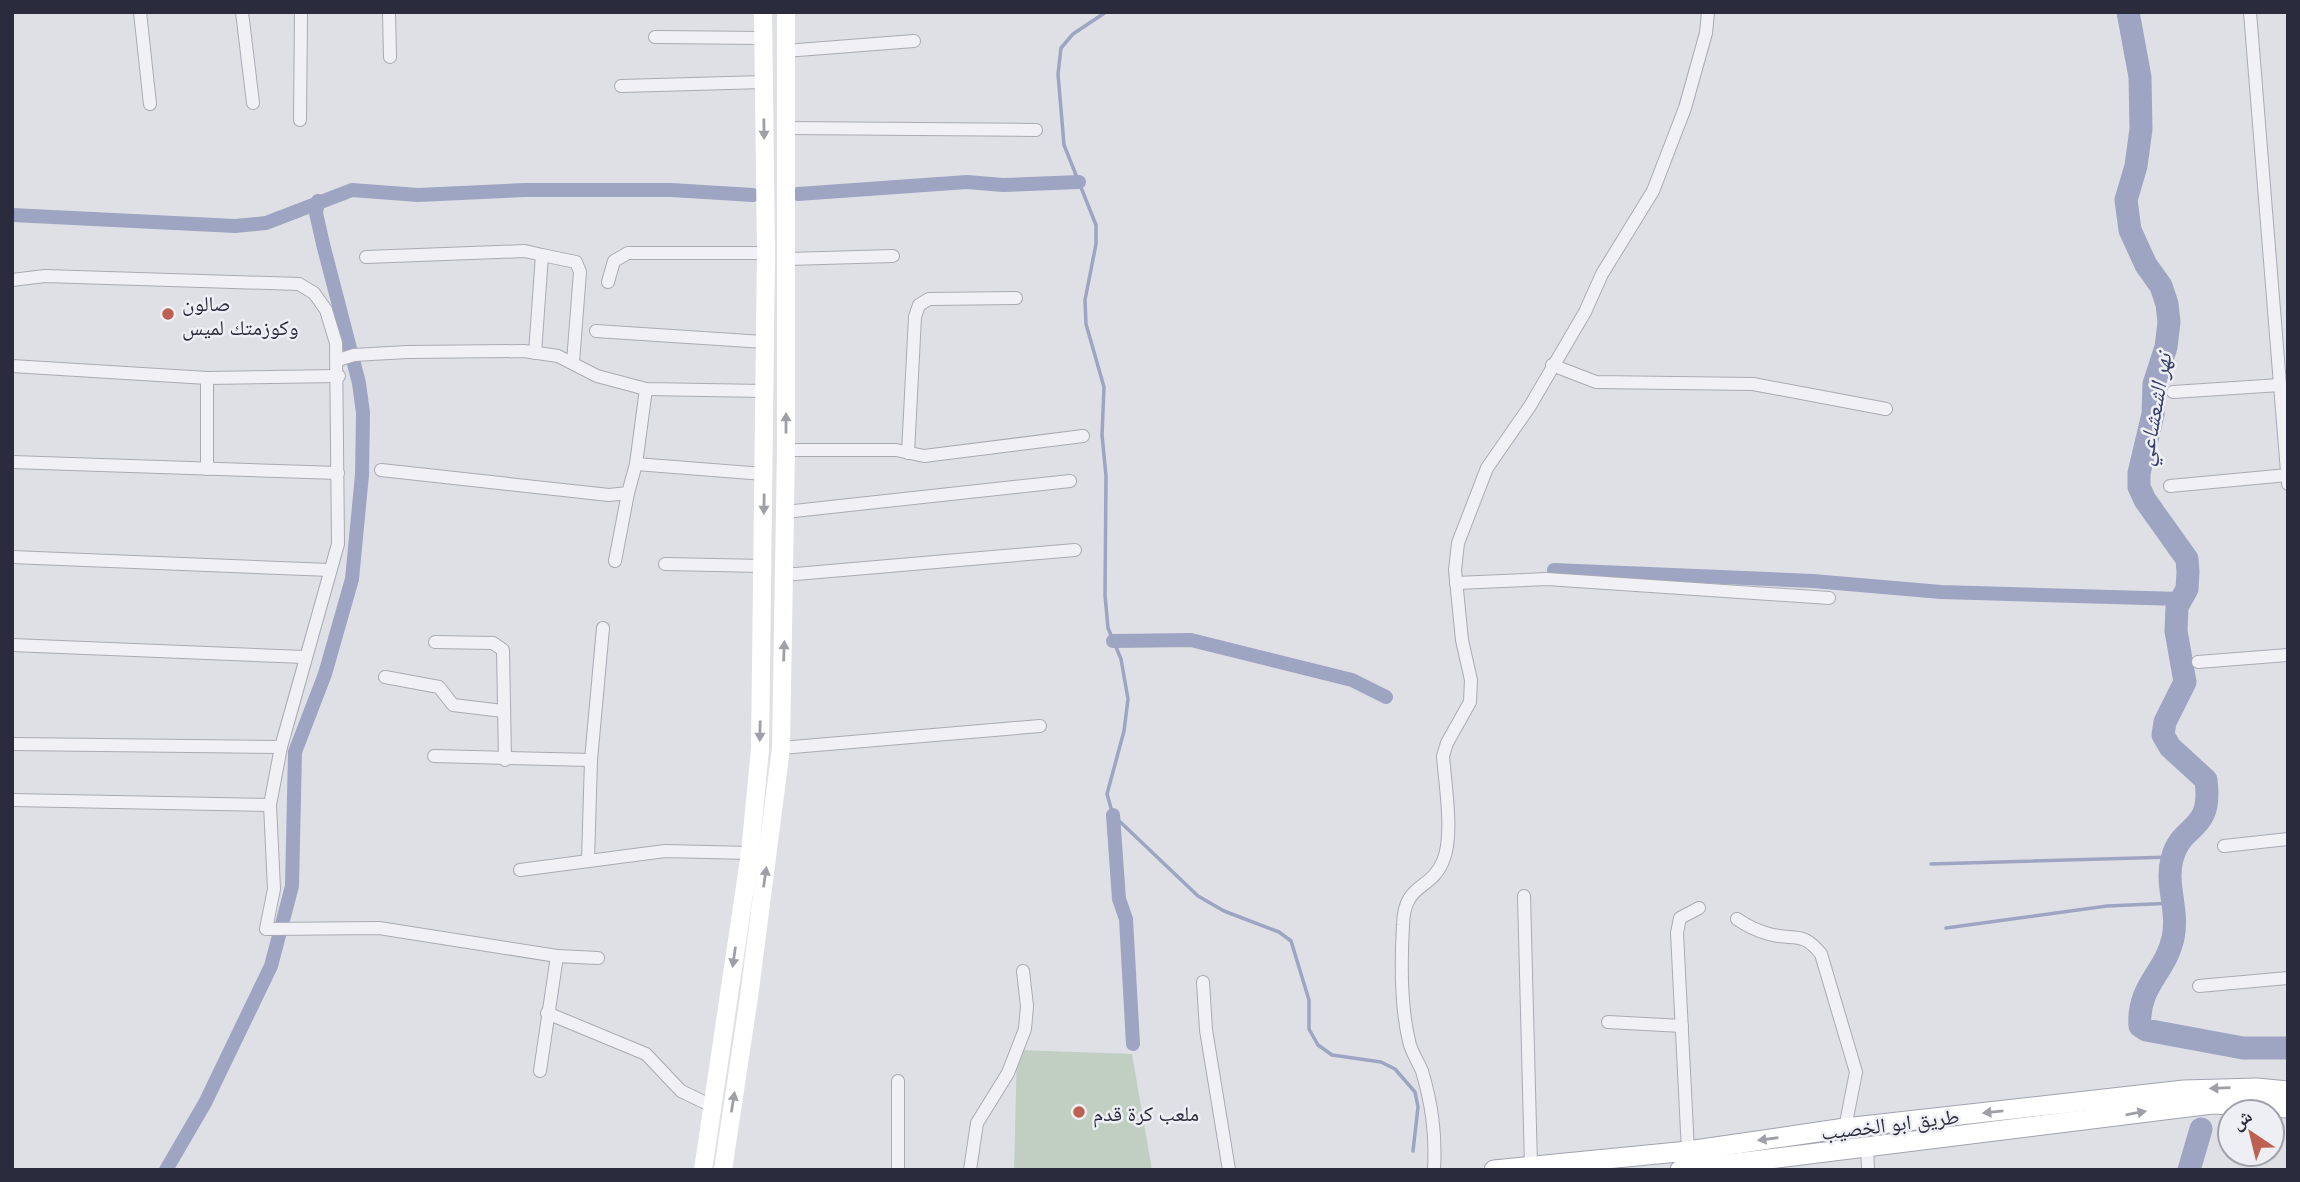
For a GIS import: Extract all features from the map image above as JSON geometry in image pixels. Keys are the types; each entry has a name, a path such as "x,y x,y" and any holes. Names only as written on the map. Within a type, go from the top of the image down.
{"main road":[{"path":"703,1170 750,853 760,748 765,391 763,12"},
{"path":"723,1170 751,983 781,748 786,450 786,12"},
{"name":"طريق ابو الخصيب","path":"1680,1170 2099,1110 2184,1090 2257,1088 2288,1091"},
{"name":"طريق ابو الخصيب","path":"1494,1170 1688,1151 1845,1128 2212,1104 2288,1108"}],"street":[{"path":"140,12 150,104"},
{"path":"243,12 253,103"},
{"path":"300,120 301,12"},
{"path":"389,12 390,57"},
{"path":"1434,1170 1435,1121 1420,1067 1409,1044 1402,1001 1402,929 1404,905 1416,889 1435,875 1447,849 1443,756 1447,743 1470,702 1471,680 1462,640 1456,583 1458,543 1487,468 1530,406 1585,312 1602,274 1653,191 1685,108 1706,33 1708,12"},
{"path":"2250,12 2288,484"},
{"path":"655,37 763,38"},
{"path":"785,51 914,41"},
{"path":"621,86 764,82"},
{"path":"786,128 1036,131"},
{"path":"366,257 525,251 576,262 580,272 573,362"},
{"path":"608,282 614,261 628,253 765,253"},
{"path":"535,353 542,255"},
{"path":"787,259 893,256"},
{"path":"12,280 45,276 299,285 314,293 326,310 346,357 339,376 338,544 304,657 281,747 271,805 274,889 266,929 379,928 558,956 598,958"},
{"path":"908,453 915,317 919,305 929,299 1016,299"},
{"path":"596,331 765,342"},
{"path":"346,357 535,353 573,362 597,376 646,389 765,391"},
{"path":"1552,365 1596,382 1753,384 1886,409"},
{"path":"12,366 207,377 339,376"},
{"path":"207,377 207,469"},
{"path":"2173,393 2280,385"},
{"path":"615,561 636,464 646,389"},
{"path":"786,450 908,453 924,456 1083,436"},
{"path":"12,462 338,473"},
{"path":"636,464 764,474"},
{"path":"381,470 479,483 609,495 628,493"},
{"path":"2170,485 2287,475"},
{"path":"785,512 1070,481"},
{"path":"784,575 1075,550"},
{"path":"12,557 330,570"},
{"path":"665,564 763,566"},
{"path":"1456,583 1547,579 1829,598"},
{"path":"588,860 591,760 603,628"},
{"path":"435,642 493,643 500,647 504,654 505,760"},
{"path":"12,645 304,657"},
{"path":"2198,662 2288,655"},
{"path":"385,677 439,687 453,705 503,711"},
{"path":"781,748 1040,726"},
{"path":"12,744 281,747"},
{"path":"434,756 505,760 591,760"},
{"path":"12,800 271,805"},
{"path":"2224,846 2288,839"},
{"path":"520,870 666,851 750,853"},
{"path":"1524,896 1531,1166"},
{"path":"1688,1151 1677,933 1680,918 1699,908"},
{"path":"1737,919 1772,935 1795,936 1810,941 1821,954 1856,1072 1845,1128"},
{"path":"540,1071 558,956"},
{"path":"970,1170 976,1123 1008,1073 1025,1029 1027,1006 1023,971"},
{"path":"2199,986 2288,978"},
{"path":"1203,982 1206,1030 1229,1170"},
{"path":"547,1013 646,1054 681,1091 712,1106"},
{"path":"1608,1022 1682,1026"},
{"path":"898,1081 898,1170"},
{"path":"1867,1144 1868,1170"}],"green space":[{"name":"ملعب كرة قدم","path":"1017,1050 1132,1054 1152,1170 1014,1170"}],"waterway":[{"path":"1106,12 1073,34 1061,48 1058,74 1064,145 1096,225 1096,244 1085,300 1086,324 1104,387 1102,435 1106,476 1105,595 1108,628 1121,659 1128,699 1124,731 1107,794 1113,815 1198,896 1224,911 1279,932 1291,941 1309,1000 1309,1029 1318,1045 1332,1055 1381,1062 1395,1069 1415,1092 1418,1107 1413,1151"},
{"name":"نهر الشعشاعي","path":"2128,12 2140,77 2141,129 2136,166 2126,200 2130,230 2146,265 2161,286 2169,322 2166,347 2154,384 2153,414 2139,473 2139,487 2145,500 2187,559 2188,572 2187,589 2177,607 2176,631 2185,682 2165,722 2163,735 2170,747 2206,780 2207,797 2201,819 2176,847 2172,859 2170,878 2173,938 2143,1000 2140,1026 2146,1030 2243,1048 2288,1048"},
{"path":"798,194 967,182 1003,185 1079,182"},
{"path":"12,215 235,226 266,223 352,190 418,195 524,190 671,190 753,195"},
{"path":"166,1170 205,1103 271,966 292,886 295,752 325,674 352,579 362,475 363,413 359,383 316,213 318,201"},
{"path":"1554,570 1813,581 1941,592 2181,599"},
{"path":"1113,641 1191,640 1352,680 1386,697"},
{"path":"1113,815 1119,899 1126,919 1133,1044"},
{"path":"1931,864 2172,857"},
{"path":"1946,928 2107,906 2175,903"},
{"path":"2189,1170 2201,1129"}],"place":[{"name":"صالون وكوزمتك لميس","path":"168,314"},
{"name":"ملعب كرة قدم","path":"1079,1112"}]}
